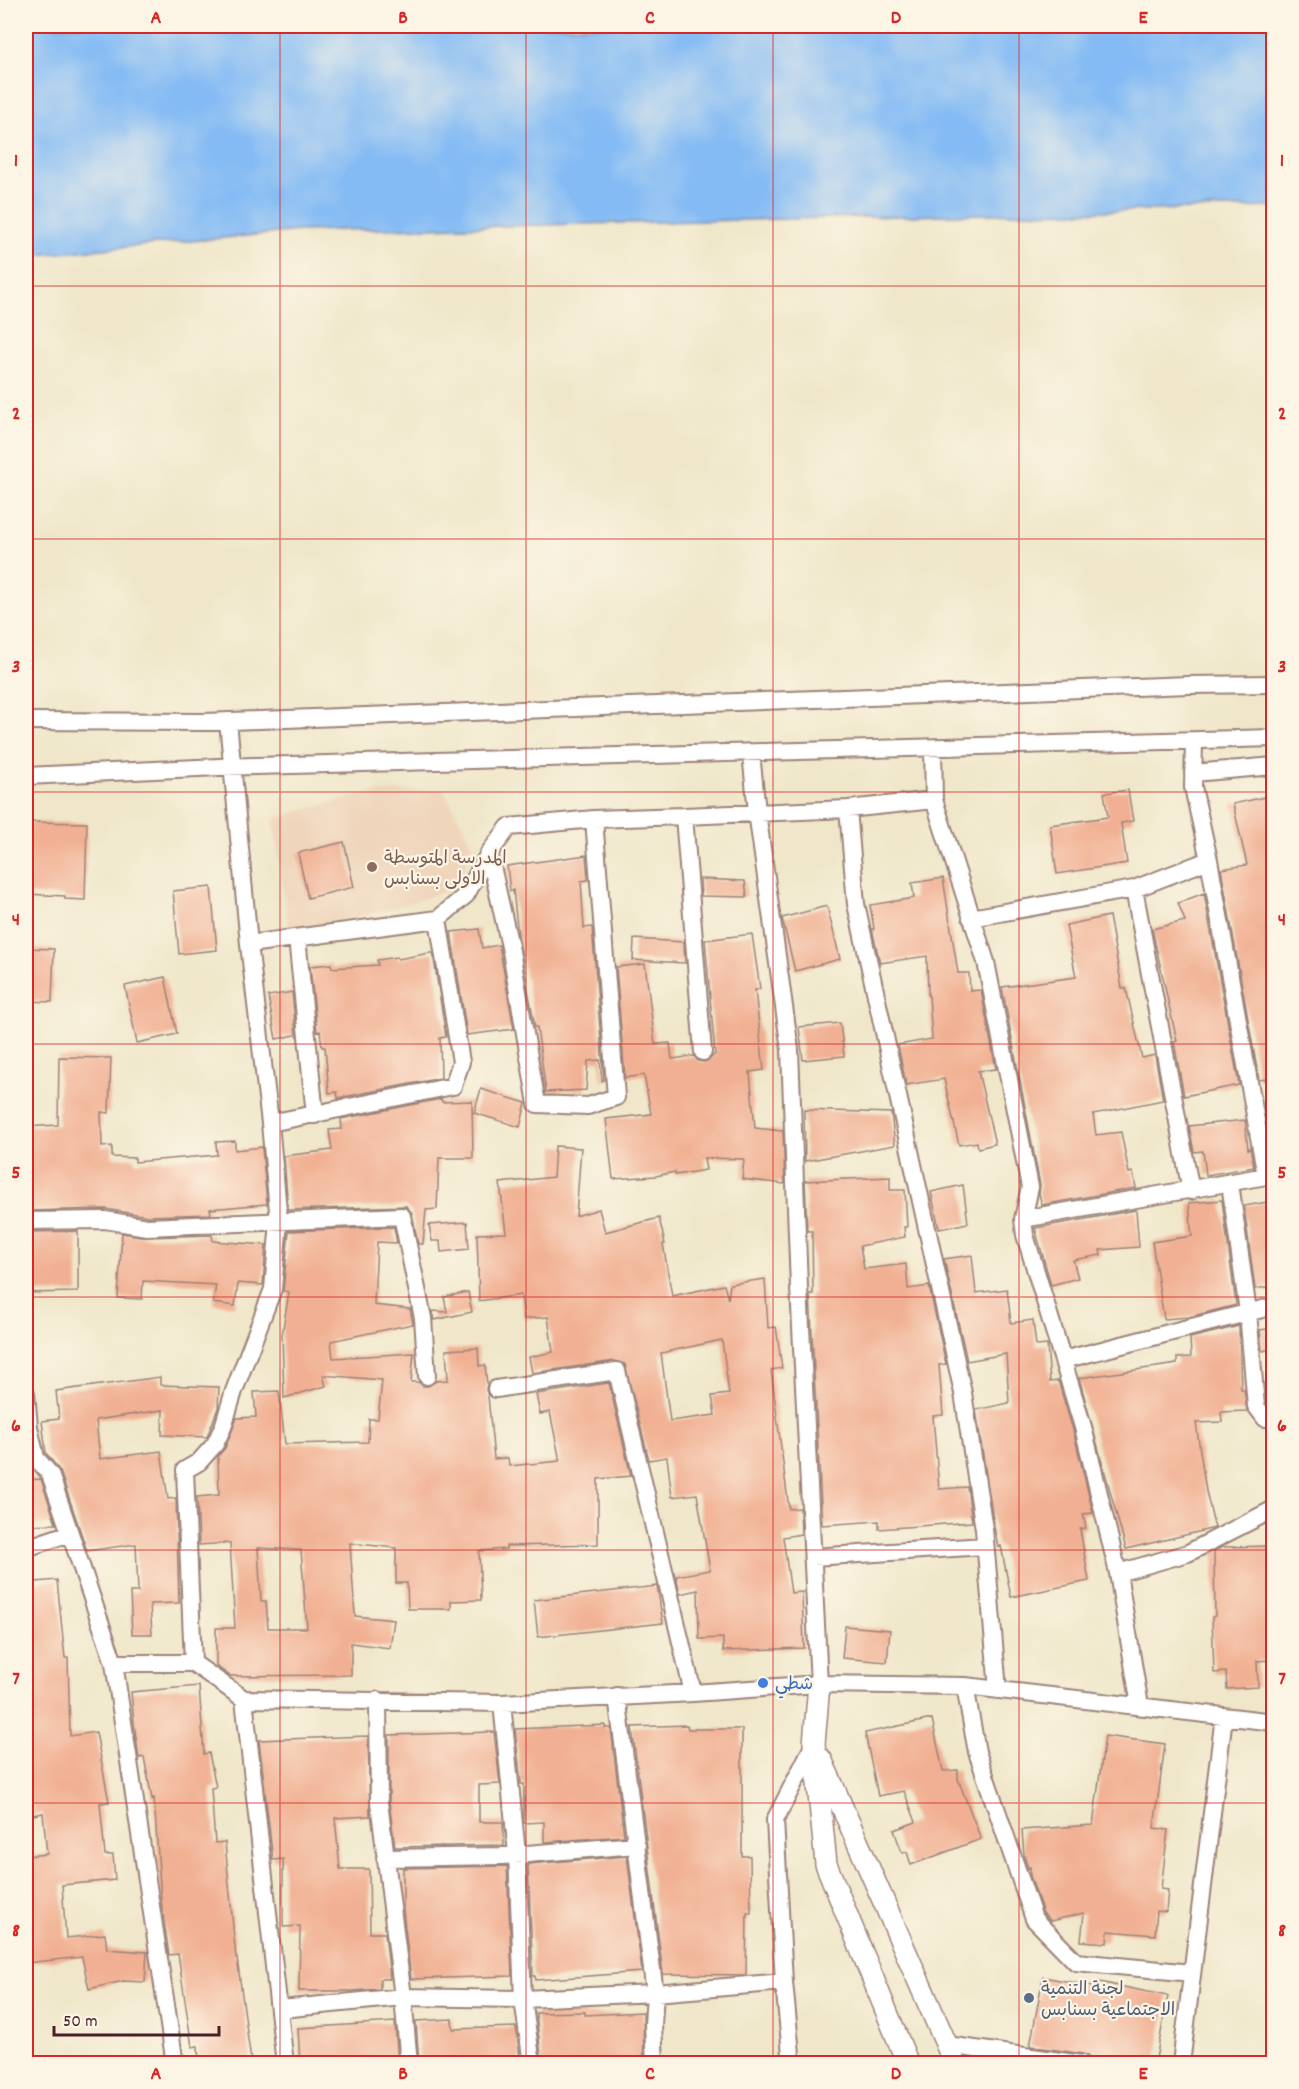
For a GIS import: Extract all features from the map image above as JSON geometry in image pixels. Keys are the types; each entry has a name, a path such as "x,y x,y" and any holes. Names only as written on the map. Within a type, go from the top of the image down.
{"street":[{"path":"26,721 228,721 1189,685 1274,684"},
{"path":"193,1663 185,1470 199,1462 215,1444 223,1427 234,1391 273,1289 279,1222 228,721"},
{"path":"26,776 232,767 1274,738"},
{"path":"1023,1219 1191,1191 1270,1175 1193,787 1194,741"},
{"path":"933,748 934,800 986,962 1030,1187 1023,1219 1025,1235 1083,1427 1118,1573 1140,1706"},
{"path":"751,753 790,1050 799,1287 819,1684 814,1744 826,1864 908,2064"},
{"path":"1193,773 1274,766"},
{"path":"249,944 438,919 466,895 489,853 509,827 594,819 848,809 934,800"},
{"path":"848,809 856,904 963,1393 984,1529 998,1690"},
{"path":"684,816 703,1052"},
{"path":"489,853 511,951 537,1104 588,1106 616,1097 594,819"},
{"path":"971,918 1134,889 1209,860"},
{"path":"1134,889 1191,1191"},
{"path":"270,1124 453,1086 461,1062 438,919"},
{"path":"297,938 315,1115"},
{"path":"1230,1183 1248,1312 1256,1406 1265,1418 1274,1417"},
{"path":"26,1221 105,1220 147,1227 402,1216 423,1318 427,1376"},
{"path":"1063,1360 1274,1306"},
{"path":"496,1389 617,1371 693,1694"},
{"path":"26,1393 29,1427 36,1458 50,1474 114,1663 175,2064"},
{"path":"1118,1573 1188,1553 1274,1509"},
{"path":"26,1548 70,1533"},
{"path":"813,1557 985,1546"},
{"path":"114,1663 193,1663 244,1700 502,1703 693,1694 819,1684 965,1686 1274,1722"},
{"path":"965,1686 977,1752 1034,1919 1076,1962 1192,1973"},
{"path":"617,1696 655,1994 653,2025 655,2064"},
{"path":"244,1700 281,2009 285,2064"},
{"path":"378,1700 379,1802 409,2064"},
{"path":"502,1703 517,1854 523,1998 532,2064"},
{"path":"1180,2064 1224,1716"},
{"path":"792,2064 784,1982 775,1820 814,1744"},
{"path":"814,1744 951,2054 1082,2064"},
{"path":"385,1858 517,1854 636,1845"},
{"path":"281,2009 403,1997 523,1998 655,1994 784,1982"}],"shaded area":[{"name":"المدرسة المتوسطة الاولى بسنابس","path":"443,789 473,845 456,888 401,906 289,931 273,818 372,792"}],"water":[{"path":"26,26 1273,26 1273,207 299,231 26,256"}],"building":[{"path":"1128,790 1133,821 1121,823 1127,863 1057,874 1050,825 1108,817 1104,793"},
{"path":"1274,795 1274,1078 1259,1080 1221,869 1247,865 1233,804"},
{"path":"26,822 87,823 85,900 65,899 65,896 26,894"},
{"path":"344,842 354,887 308,898 298,853"},
{"path":"586,855 588,880 581,881 584,928 592,927 604,1080 602,1081 600,1060 588,1061 586,1090 546,1092 537,1027 535,1027 507,866"},
{"path":"943,878 958,973 969,973 970,991 981,990 996,1069 978,1071 995,1144 978,1148 977,1142 959,1145 944,1079 906,1085 898,1045 932,1039 927,956 880,963 872,929 874,929 870,905 914,898 912,883"},
{"path":"700,879 745,881 747,897 701,896"},
{"path":"211,887 217,950 179,954 173,891"},
{"path":"1204,893 1239,1085 1184,1096 1174,1042 1177,1041 1152,929 1185,921 1178,903"},
{"path":"827,906 840,959 795,971 782,918"},
{"path":"1109,916 1122,988 1126,988 1142,1058 1155,1055 1163,1100 1093,1114 1096,1135 1121,1132 1129,1173 1133,1172 1136,1188 1042,1205 1002,987 1076,977 1066,925"},
{"path":"479,929 482,948 499,945 514,1029 467,1035 451,932"},
{"path":"752,934 760,989 755,990 764,1070 750,1072 755,1128 783,1131 785,1184 742,1179 744,1159 704,1158 706,1170 675,1175 675,1172 656,1176 613,1179 606,1119 651,1114 644,1075 625,1078 616,967 645,964 655,1044 670,1043 672,1059 694,1056 698,1061 704,1062 715,1054 705,940"},
{"path":"634,939 684,942 685,963 633,960"},
{"path":"26,948 54,949 52,1002 26,1001"},
{"path":"433,953 446,1037 440,1038 441,1078 338,1098 337,1092 329,1093 325,1047 322,1047 320,1031 317,1032 310,966 331,964 332,968 378,965 377,960"},
{"path":"165,977 177,1034 137,1043 125,986"},
{"path":"292,992 296,1035 276,1039 268,996"},
{"path":"840,1023 844,1056 803,1060 799,1027"},
{"path":"59,1057 111,1058 109,1113 101,1112 102,1147 112,1146 112,1157 135,1158 135,1162 217,1155 216,1142 235,1141 235,1150 262,1147 267,1204 210,1209 211,1214 148,1216 105,1209 26,1211 26,1127 58,1125"},
{"path":"481,1089 526,1103 520,1127 474,1113"},
{"path":"441,1099 442,1102 472,1101 473,1158 439,1158 437,1209 426,1210 423,1244 418,1244 412,1213 406,1206 288,1210 284,1156 332,1150 329,1130 342,1129 341,1119"},
{"path":"804,1110 891,1113 895,1145 805,1161"},
{"path":"1245,1120 1248,1149 1250,1148 1254,1167 1206,1175 1203,1151 1194,1152 1189,1126"},
{"path":"555,1146 581,1148 576,1216 599,1209 605,1232 659,1218 672,1296 724,1285 728,1299 730,1284 765,1279 768,1328 776,1327 782,1368 771,1370 789,1509 800,1508 801,1534 783,1537 791,1593 802,1592 804,1648 723,1651 723,1638 699,1639 698,1590 680,1594 676,1576 710,1570 697,1494 672,1497 667,1457 649,1460 625,1364 615,1361 532,1373 529,1357 553,1352 548,1317 524,1319 521,1295 479,1301 477,1234 506,1233 500,1183 553,1177","holes":["722,1340 729,1394 712,1396 715,1415 670,1421 661,1353"]},
{"path":"890,1177 890,1190 905,1190 907,1227 904,1227 905,1237 860,1246 864,1269 906,1264 908,1289 929,1286 946,1364 939,1365 943,1415 933,1416 939,1489 967,1487 972,1522 879,1529 879,1521 822,1525 810,1294 813,1294 812,1231 807,1231 805,1181"},
{"path":"963,1185 968,1223 939,1229 931,1192"},
{"path":"1222,1200 1236,1305 1189,1317 1164,1319 1152,1242 1192,1236 1189,1203"},
{"path":"1274,1201 1274,1286 1255,1289 1244,1206"},
{"path":"1136,1210 1139,1247 1100,1250 1101,1255 1073,1260 1078,1278 1051,1285 1035,1228"},
{"path":"467,1222 469,1249 441,1252 440,1241 432,1241 429,1225"},
{"path":"394,1227 397,1243 377,1242 374,1305 410,1309 413,1324 331,1341 333,1358 414,1353 411,1382 428,1386 436,1381 448,1380 446,1350 478,1348 479,1366 485,1365 494,1459 508,1458 509,1466 560,1461 550,1412 540,1414 536,1394 609,1383 631,1476 598,1479 598,1544 506,1546 506,1549 479,1551 481,1600 451,1601 451,1609 408,1609 407,1583 396,1583 396,1548 350,1543 355,1616 394,1620 390,1648 351,1643 351,1675 230,1676 216,1666 216,1628 235,1628 230,1543 199,1545 197,1497 219,1495 218,1456 225,1448 237,1418 256,1417 254,1392 279,1391 285,1444 368,1442 369,1419 378,1419 382,1380 323,1375 326,1386 284,1398 282,1335 289,1292 283,1291 289,1231","holes":["258,1548 301,1550 307,1628 268,1628 266,1601 261,1601"]},
{"path":"78,1231 78,1292 26,1293 26,1232"},
{"path":"122,1233 147,1237 212,1235 213,1241 266,1245 263,1285 238,1283 235,1306 213,1303 216,1285 143,1281 142,1299 118,1298"},
{"path":"972,1255 976,1293 1007,1289 1011,1323 1033,1320 1036,1346 1047,1345 1050,1382 1058,1381 1073,1430 1093,1513 1083,1514 1086,1528 1080,1529 1089,1581 1011,1597 1001,1546 998,1547 995,1532 976,1410 1009,1403 1006,1354 967,1361 944,1259"},
{"path":"468,1292 472,1312 434,1320 432,1311 447,1312 444,1297"},
{"path":"1239,1326 1241,1389 1244,1389 1247,1411 1221,1412 1222,1422 1196,1423 1206,1491 1215,1528 1126,1549 1079,1378 1177,1364 1177,1358 1191,1357 1190,1338"},
{"path":"1274,1328 1274,1349 1262,1351 1260,1330"},
{"path":"160,1377 160,1385 219,1387 218,1408 207,1437 162,1435 163,1410 96,1420 100,1459 161,1451 168,1499 176,1498 179,1603 150,1604 152,1634 132,1634 130,1592 138,1592 136,1544 87,1551 60,1471 46,1453 42,1421 59,1419 56,1391"},
{"path":"41,1479 56,1524 26,1525 26,1480"},
{"path":"1274,1546 1274,1641 1270,1641 1271,1660 1257,1661 1258,1687 1227,1689 1226,1672 1214,1673 1212,1617 1215,1616 1214,1551 1222,1547"},
{"path":"57,1580 65,1658 68,1658 70,1736 96,1732 109,1802 100,1803 105,1855 113,1855 115,1880 62,1885 66,1938 105,1934 107,1949 147,1952 145,1982 123,1981 89,1989 82,1957 26,1963 26,1856 47,1854 43,1813 33,1815 32,1805 26,1806 26,1583"},
{"path":"657,1586 663,1623 538,1637 534,1600"},
{"path":"845,1626 890,1630 887,1662 842,1658"},
{"path":"199,1686 204,1754 209,1753 216,1787 211,1788 215,1843 225,1842 236,1958 251,2061 199,2062 198,2046 192,2047 178,1954 169,1955 161,1900 154,1798 152,1799 144,1757 139,1758 134,1723 131,1692"},
{"path":"932,1719 943,1771 958,1770 958,1779 981,1839 911,1865 907,1852 902,1853 894,1830 916,1822 904,1791 878,1796 865,1733"},
{"path":"605,1725 605,1728 611,1728 624,1836 544,1842 544,1822 524,1823 524,1784 521,1784 515,1729"},
{"path":"687,1725 688,1729 742,1729 742,1856 750,1856 751,1913 747,1913 746,1975 663,1974 632,1727"},
{"path":"494,1732 500,1784 479,1785 479,1822 503,1822 504,1845 395,1847 389,1801 389,1735"},
{"path":"368,1736 370,1816 335,1818 340,1869 369,1869 370,1933 385,1933 390,1979 380,1979 380,1989 299,1991 300,1926 283,1927 283,1859 273,1860 259,1740"},
{"path":"1105,1736 1165,1744 1154,1828 1168,1830 1161,1889 1168,1890 1166,1912 1157,1911 1155,1935 1108,1931 1107,1943 1081,1941 1084,1913 1051,1921 1043,1913 1030,1876 1030,1867 1028,1868 1024,1856 1022,1830 1093,1825"},
{"path":"627,1856 642,1972 536,1980 533,1976 528,1864"},
{"path":"507,1866 512,1976 411,1979 403,1910 403,1868"},
{"path":"1043,1977 1098,1987 1099,1982 1168,1996 1155,2064 1114,2064 1091,2059 1083,2054 1030,2046"},
{"path":"585,2012 585,2015 643,2012 644,2064 542,2064 536,2013"},
{"path":"452,2019 453,2029 516,2027 521,2064 419,2064 416,2021"},
{"path":"395,2022 398,2064 300,2064 298,2028"}],"place":[{"name":"المدرسة المتوسطة الاولى بسنابس","path":"372,867"},
{"name":"شطي","path":"763,1683"},
{"name":"لجنة التنمية الاجتماعية بسنابس","path":"1029,1998"}]}
